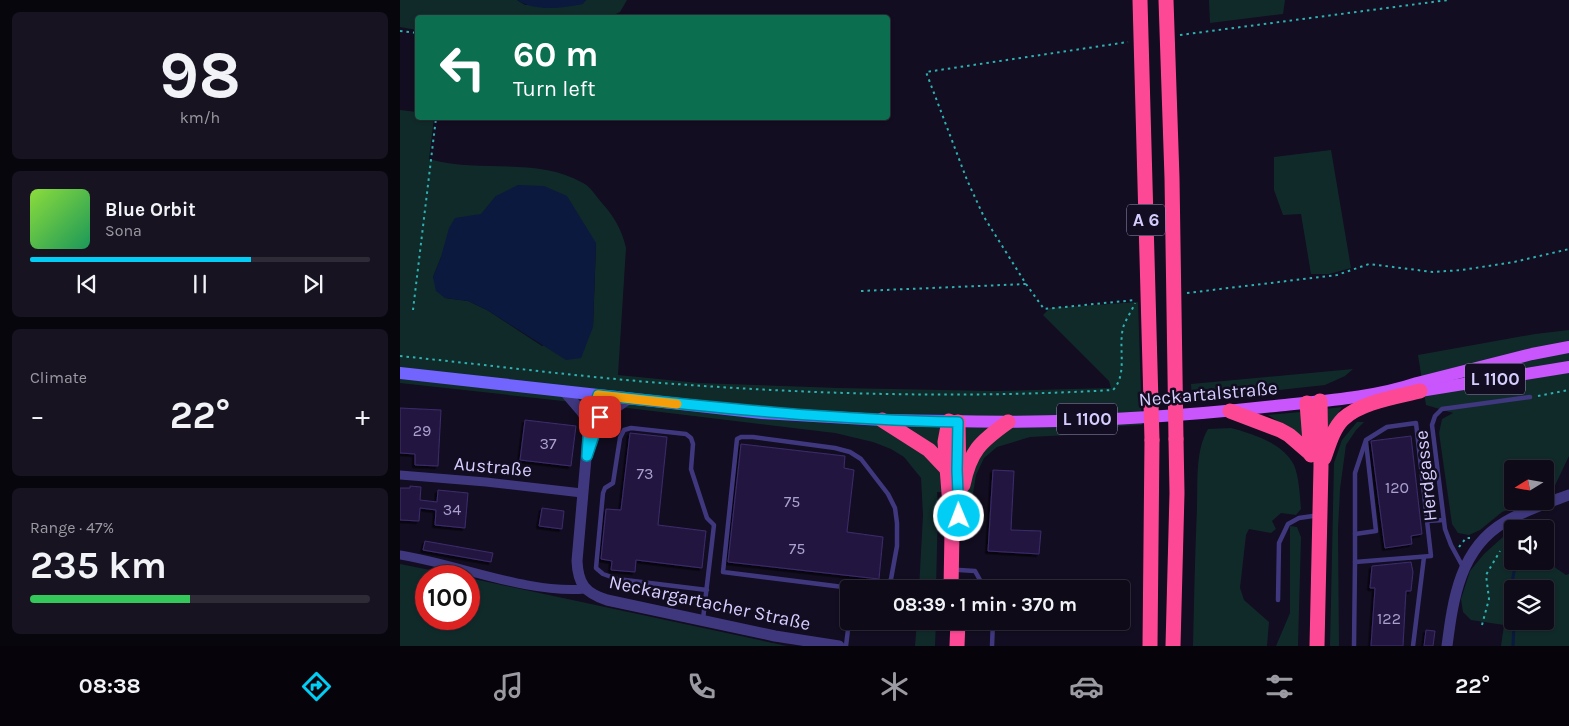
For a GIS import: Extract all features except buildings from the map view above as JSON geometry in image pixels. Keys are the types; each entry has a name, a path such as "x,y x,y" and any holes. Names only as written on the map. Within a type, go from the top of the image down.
{"highway":[{"name":"A 6","path":"1140,0 1152,440 1150,646"},
{"name":"A 6","path":"1166,0 1173,208 1177,502 1173,646"},
{"path":"1321,466 1332,435 1347,415 1362,406 1420,391"},
{"path":"1310,646 1313,516 1311,454 1314,402"},
{"path":"1314,402 1321,466 1317,646"},
{"path":"1230,411 1290,435 1311,454"},
{"path":"882,420 929,450 947,469"},
{"path":"951,580 952,531 945,442 954,422"},
{"path":"954,422 960,498 959,580"},
{"path":"960,498 966,471 973,454 986,438 1008,422"},
{"path":"951,630 951,646"},
{"path":"957,646 958,630"}],"main road":[{"name":"Neckartalstraße","path":"954,422 1126,418 1230,411 1314,402 1400,389 1532,354 1569,347"},
{"name":"Neckartalstraße","path":"1400,389 1420,391 1569,367"},
{"name":"L 1100","path":"400,373 762,412 882,420 954,422"}],"street":[{"path":"564,391 593,424"},
{"path":"585,589 580,580 577,561 582,492 593,424 601,396"},
{"path":"593,424 628,399"},
{"name":"Austraße","path":"400,476 486,482 582,492"},
{"path":"1447,646 1455,596 1464,568 1472,554 1486,537 1504,522 1530,509 1569,497"},
{"name":"Neckargartacher Straße","path":"400,554 531,585 569,590 585,589 597,597 607,600 775,636 839,646"}],"lane":[{"name":"Herdgasse","path":"1464,568 1451,545 1445,529 1432,425 1435,416 1442,409 1457,406 1530,397"},
{"path":"1354,646 1355,473 1366,440 1387,426 1416,423 1432,556 1355,562"},
{"path":"703,620 707,590 714,525 707,518 691,469 693,444 691,438 686,434 631,428 624,430 620,438 613,482 603,493 596,568 603,574 617,579 707,590"},
{"path":"840,586 723,572 737,439 741,437 754,437 834,448 850,452 861,459 888,494 895,508 897,546 890,580"},
{"path":"1355,534 1376,532 1366,440"},
{"path":"1278,600 1279,543 1288,524 1299,518 1313,516"},
{"path":"1428,521 1444,520"},
{"path":"1413,646 1424,557"},
{"path":"959,570 975,571 980,580"},
{"path":"846,646 848,630"},
{"path":"992,646 994,630"}],"path":[{"path":"1179,35 1448,0"},
{"path":"400,31 415,33"},
{"path":"400,356 635,381 750,389 993,395 1113,390 1119,384 1121,375 1123,328 1137,300 1044,309 984,218 967,180 926,72 1130,42"},
{"path":"413,310 436,120"},
{"path":"1186,293 1337,275 1369,264 1433,272 1462,270 1514,262 1569,249"},
{"path":"861,291 1026,284"},
{"path":"1530,397 1569,390"},
{"path":"1482,625 1489,599 1486,575 1500,552"}],"green space":[{"path":"400,0 517,0 525,5 582,4 586,0 627,0 620,12 614,15 415,15 415,30 400,27"},
{"path":"1209,0 1285,0 1283,14 1210,23"},
{"path":"400,110 415,112 415,120 434,120 429,159 468,165 527,167 546,170 565,175 583,183 593,191 617,224 626,248 618,375 699,383 839,388 994,391 1111,388 1109,381 1043,315 1050,308 1138,302 1142,425 1120,426 1108,433 1030,437 997,447 984,458 976,475 973,494 937,492 936,580 919,580 923,515 921,478 904,457 891,449 873,442 835,433 400,383","holes":["496,196 596,243 593,327 542,346 487,310 468,301 445,298 433,277 441,257 481,215"]},
{"path":"1331,150 1351,268 1329,274 1311,274 1301,214 1283,215 1274,190 1274,157"},
{"path":"1569,330 1569,456 1554,488 1554,460 1504,460 1504,510 1507,510 1502,512 1480,530 1469,535 1458,533 1452,524 1439,433 1442,419 1453,413 1426,405 1418,355 1535,334"},
{"path":"1353,369 1345,376 1325,385 1196,399 1192,397 1191,384"},
{"path":"1342,407 1324,437 1325,409"},
{"path":"1301,412 1303,437 1268,415"},
{"path":"1357,422 1364,422 1346,445 1340,489 1338,530 1339,646 1330,646 1334,463 1342,440"},
{"path":"1231,428 1267,440 1289,457 1297,475 1301,509 1296,515 1281,513 1272,521 1276,529 1271,533 1249,529 1246,535 1240,588 1244,600 1269,622 1267,646 1193,646 1199,457 1208,429"},
{"path":"1290,526 1297,527 1301,537 1298,646 1276,646 1290,613"},
{"path":"1504,536 1504,570 1554,570 1554,567 1566,575 1569,574 1569,646 1501,646 1504,625 1471,620 1463,612 1461,599 1470,571 1484,554"},
{"path":"400,564 415,567 415,630 480,630 480,580 787,646 400,646"},
{"path":"916,630 936,630 935,646 915,646"}],"water":[{"path":"517,0 586,0 583,4 567,7 541,8 524,4"},
{"path":"518,185 544,186 567,196 596,243 593,327 581,358 566,360 487,310 468,301 445,298 436,291 433,277 449,228 455,218 481,214 496,196"}],"waterway":[{"path":"1513,580 1514,570"},
{"path":"1513,646 1514,630"}],"slow traffic":[{"path":"589,426 598,395 677,404"}],"route":[{"path":"600,417 587,456 589,424 598,395 762,412 882,420 958,422 957,470 960,498 959,516"}]}
